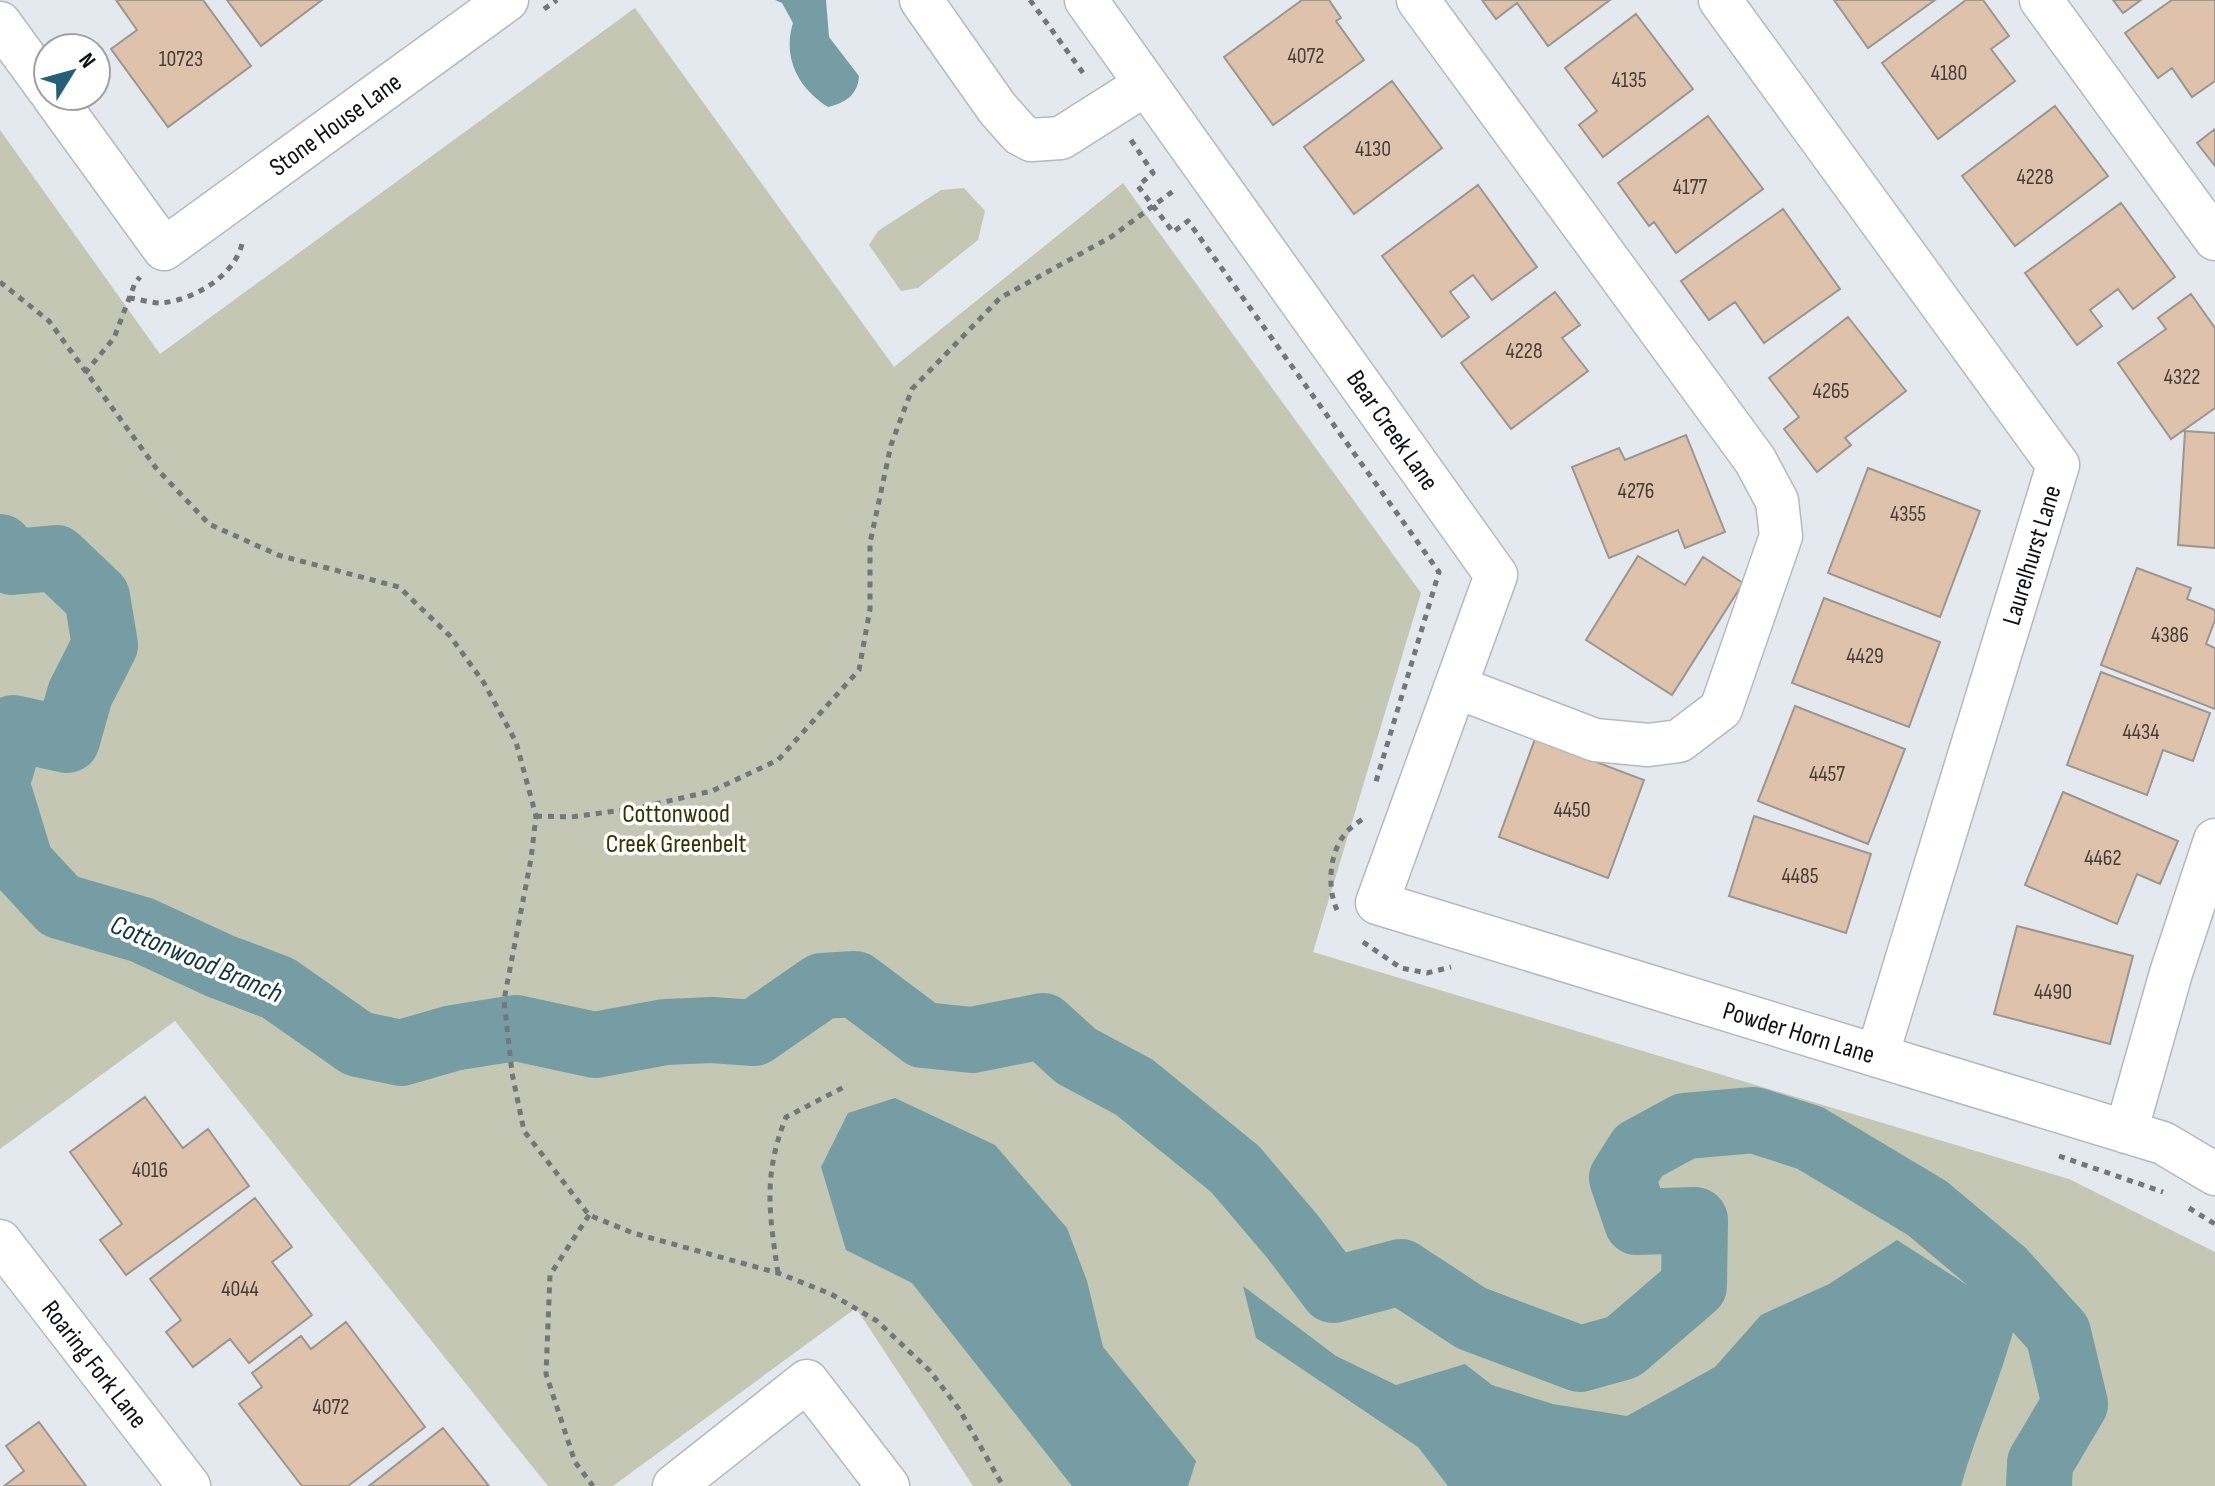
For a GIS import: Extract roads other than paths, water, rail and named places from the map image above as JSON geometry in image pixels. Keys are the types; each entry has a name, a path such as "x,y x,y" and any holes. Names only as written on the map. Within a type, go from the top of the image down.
{"street":[{"name":"Stone House Lane","path":"65,112 164,249 507,0"},
{"path":"921,0 997,108 1020,134 1031,140 1061,138 1146,84"},
{"name":"Bear Creek Lane","path":"1086,0 1496,575 1456,687 1359,912"},
{"path":"1418,0 1755,460 1777,501 1781,536 1721,709 1679,741 1648,745 1595,740 1456,687"},
{"name":"Laurelhurst Lane","path":"1720,0 2058,465 1877,1056"},
{"path":"2041,0 2215,239"},
{"path":"0,23 32,67"},
{"path":"2126,1132 2171,973 2215,840"},
{"name":"Powder Horn Lane","path":"1359,912 1877,1056 2163,1143 2215,1174"},
{"name":"Roaring Fork Lane","path":"0,1241 189,1486"},
{"path":"674,1486 807,1381 888,1486"}],"water":[{"path":"775,0 826,0 829,37 859,76 856,88 845,100 828,107 801,82 790,48 793,23 782,3"},
{"path":"895,1098 995,1145 1067,1228 1087,1281 1103,1347 1196,1461 1188,1486 1072,1486 912,1283 846,1250 821,1167 848,1113"},
{"path":"1897,1240 2017,1317 1961,1486 1448,1486 1418,1447 1256,1338 1243,1286 1336,1356 1396,1385 1465,1364 1492,1385 1553,1404 1627,1416 1715,1367 1761,1315 1829,1284"}],"waterway":[{"name":"Cottonwood Branch","path":"0,547 12,562 56,558 97,597 105,645 80,694 67,740 13,728 0,772"},
{"name":"Cottonwood Branch","path":"0,795 21,864 60,906 142,930 220,966 278,988 358,1044 401,1053 453,1038 516,1028 595,1045 665,1032 712,1030 754,1033 822,986 855,984 923,1035 972,1040 1043,1026 1076,1056 1134,1087 1235,1169 1333,1290 1401,1272 1471,1318 1580,1359 1623,1347 1694,1286 1695,1220 1637,1222 1622,1178 1639,1151 1685,1126 1754,1120 1810,1138 1927,1208 2003,1272 2058,1333 2075,1404 2040,1463 2039,1486"}],"park label":[{"name":"Cottonwood Creek Greenbelt","path":"676,828"}]}
